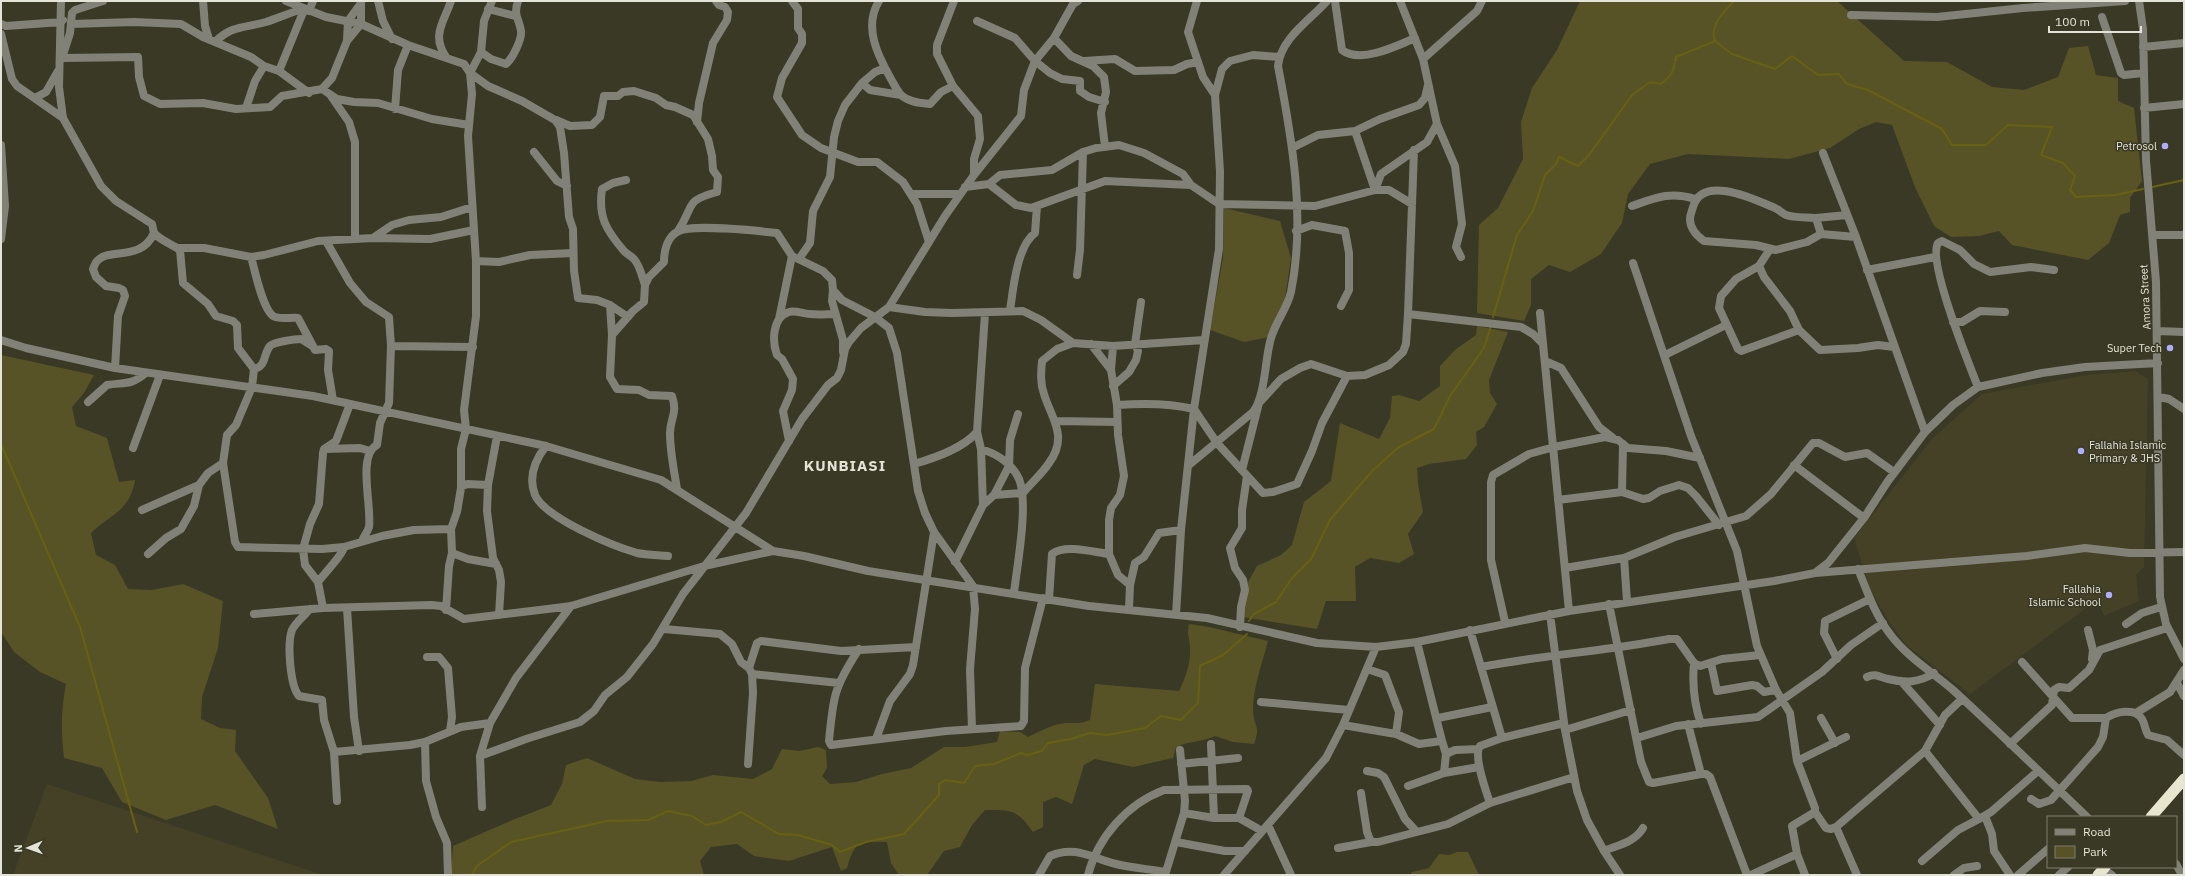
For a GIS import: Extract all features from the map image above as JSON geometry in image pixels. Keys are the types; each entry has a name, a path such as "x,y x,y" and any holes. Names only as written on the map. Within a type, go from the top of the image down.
{"highway":[{"path":"2152,816 2184,779"}],"street":[{"path":"1,24 6,26 61,22 75,10 103,1"},
{"path":"204,1 205,26 212,40"},
{"path":"286,1 305,10 326,17 361,24 408,45 464,64 470,74 472,94 469,125 472,207 476,261 476,316 464,410 466,429 461,449 461,487 457,512 451,529 452,554 449,566 446,610"},
{"path":"279,71 305,10 313,1"},
{"path":"378,1 383,21 392,38"},
{"path":"446,57 440,48 438,37 442,22 451,1"},
{"path":"481,52 492,59 506,64 513,58 522,35 515,16 518,1"},
{"path":"697,123 699,103 713,43 727,20 728,12 725,6 719,5 716,1"},
{"path":"792,1 798,9 798,28 802,34 802,43 782,78 777,97 802,135 832,152 849,157 858,162 873,162 882,164 903,182 912,194 929,242"},
{"path":"879,1 873,14 872,28 874,41 885,68 901,95"},
{"path":"954,1 937,45 937,54 953,86 978,116 980,139 974,159 974,175"},
{"path":"480,756 526,738 580,722 588,718 605,695 627,677 664,629 683,594 735,528 817,399 837,378 841,370 844,355 849,342 861,328 889,307 929,242 974,175 1021,116 1024,90 1035,61 1054,38 1073,4 1078,1"},
{"path":"1197,1 1188,32 1203,77 1215,95"},
{"path":"1240,627 1241,607 1245,590 1243,580 1235,568 1230,548 1242,528 1245,473 1270,342 1276,324 1284,313 1290,293 1295,263 1297,207 1292,148 1278,66 1279,57 1287,42 1327,1"},
{"path":"1335,1 1342,50 1346,53 1372,54 1383,52 1415,38"},
{"path":"1400,1 1423,59 1437,124 1455,166 1462,224 1456,247 1461,257"},
{"path":"1423,59 1477,11 1482,1"},
{"path":"1851,15 1937,17 2023,8 2125,1"},
{"name":"Amora Street","path":"2139,1 2143,47 2146,160 2153,235 2157,331 2159,398 2158,552 2161,607 2167,628 2184,659"},
{"path":"75,10 61,2 59,87 63,118 101,186 116,201 152,224 154,233 159,238 172,243 177,248 182,254 183,283 208,304 216,316 233,321 237,325 238,348 254,369 252,387 236,425 227,435 223,463 236,545 241,548 303,549 344,547 362,541 414,530 451,529"},
{"path":"347,41 348,21 361,2"},
{"path":"62,58 138,57 139,77 144,96 156,103 166,105 203,103 236,109 270,107 282,96 309,93 322,89 332,78 347,41 361,24 361,2"},
{"path":"470,74 481,52 490,5 515,16"},
{"path":"35,98 46,92 59,68 67,45 75,10"},
{"path":"212,40 233,28 267,22 305,10"},
{"path":"2102,17 2121,73 2124,75 2143,73"},
{"path":"978,21 1015,38 1035,61 1050,73 1062,79 1080,81 1080,91 1089,97 1105,102"},
{"path":"71,24 134,22 181,24 212,40 241,52 264,66 279,71 309,93"},
{"path":"1,34 12,79 17,86 63,118"},
{"path":"1054,38 1071,56 1093,66 1104,77 1106,92 1105,102 1101,113 1105,147"},
{"path":"2143,47 2184,42"},
{"path":"395,108 398,70 408,45"},
{"path":"1176,615 1181,530 1194,409 1219,249 1220,171 1215,95 1222,69 1230,60 1253,55 1279,57"},
{"path":"1084,61 1115,59 1135,71 1174,70 1187,64 1198,62"},
{"path":"246,108 255,81 264,66"},
{"path":"779,320 795,258 810,243 813,211 830,178 832,152 838,121 845,105 862,83 875,72 885,68"},
{"path":"470,74 499,92 570,126 592,125 600,117 604,96 618,96 623,92 634,91 656,98 666,105 693,115 708,139 713,170 718,177 717,192 698,197 690,203 688,215 678,231 664,247 664,262 649,277 645,285"},
{"path":"1292,148 1318,135 1355,131 1380,119 1419,105 1425,98 1429,82"},
{"path":"862,83 870,90 901,95 910,100 930,104 941,92 953,86"},
{"path":"322,89 331,96 349,122 355,142 355,238"},
{"path":"331,96 354,102 378,104 432,119 469,125"},
{"path":"2144,108 2184,104"},
{"path":"555,120 560,127 564,153 569,217 573,229 578,298 597,300 610,305 628,317"},
{"path":"1376,190 1381,174 1427,142 1437,124"},
{"path":"1355,131 1376,190"},
{"path":"1,145 5,206 1,239"},
{"path":"912,194 963,191 989,184 1000,175 1052,170 1083,152 1096,148 1119,145 1144,153 1183,174 1190,185 1219,204 1297,207 1316,206 1376,190 1390,190 1412,204"},
{"path":"1189,465 1253,412 1259,403 1281,379 1300,368 1311,364 1347,376 1365,375 1389,365 1403,352 1406,344 1408,314 1414,150"},
{"path":"534,152 557,180 567,186"},
{"path":"1077,275 1080,250 1080,189 1083,152"},
{"path":"1823,153 1856,237 1925,432"},
{"path":"612,335 644,302 645,285 640,269 634,259 625,252 602,217 600,203 602,189 613,183 626,180"},
{"path":"989,184 1016,205 1031,208 1105,181 1190,185"},
{"path":"1847,215 1816,218 1785,214 1778,209 1735,192 1713,190 1700,194 1695,198 1690,223 1697,236 1704,241 1756,245 1770,249 1791,248 1807,242 1821,234 1856,237"},
{"path":"1632,206 1662,196 1680,194 1695,198"},
{"path":"1010,311 1014,285 1024,249 1029,238 1035,233 1037,206"},
{"path":"373,238 392,225 409,220 441,217 472,207"},
{"path":"1816,218 1821,234"},
{"path":"1296,231 1312,225 1345,231 1348,253 1349,290 1341,306"},
{"path":"678,231 707,228 777,233 795,258 823,271 832,280 832,301 843,340 844,355"},
{"path":"177,248 211,249 251,256 326,240 355,238 430,239 474,230"},
{"path":"115,368 118,316 125,296 123,290 106,286 96,277 92,270 97,260 109,255 139,249 148,244 154,233"},
{"path":"2153,235 2184,235"},
{"path":"326,240 350,283 366,302 389,317 391,346 389,403 384,411 380,423 377,445 370,451 365,475 368,488 368,528 362,541"},
{"path":"1978,387 1954,322 1935,257 1936,246 1938,243 1942,242 1960,250 1974,264 1990,272 2031,267 2054,270"},
{"path":"1770,249 1759,266 1736,279 1721,296 1719,308 1738,349 1741,351 1799,330"},
{"path":"476,261 500,262 530,255 574,253"},
{"path":"251,256 266,304 272,315 277,317 298,318 313,348"},
{"path":"1867,270 1935,257"},
{"path":"1633,263 1722,524 1737,551 1745,585 1750,621 1760,655 1776,690 1790,713 1797,761 1813,801 1815,812 1826,828 1831,829 1836,827 1925,751 1945,715 1962,698"},
{"path":"1759,266 1764,278 1790,311 1799,330 1820,350 1858,348 1878,345 1894,347"},
{"path":"833,290 842,300 875,317 889,328 896,347 918,491 924,513 934,532 973,586 975,609 970,699 972,729"},
{"path":"835,312 842,300"},
{"path":"1113,386 1129,372 1136,360 1138,351 1135,344 1140,302"},
{"path":"610,305 612,335 610,378 614,386 622,390 639,390 649,395 672,396 675,411 670,430 670,447 677,489"},
{"path":"889,307 925,312 985,313 1010,311 1030,314 1073,343"},
{"path":"789,441 783,411 792,390 794,379 775,349 775,327 784,314 790,311 809,314 835,312"},
{"path":"1954,322 1962,322 1980,311 2005,312"},
{"path":"983,505 981,449 977,432 985,313"},
{"path":"1540,313 1569,611"},
{"path":"1408,314 1521,327 1533,334 1543,344"},
{"path":"1665,355 1726,325"},
{"path":"2157,331 2184,332"},
{"path":"254,369 259,368 264,362 269,346 274,343 301,339 313,348 318,350 326,349 329,351 328,370 333,400"},
{"path":"1,340 26,348 115,368 291,392 546,446 661,480 773,551"},
{"path":"994,495 1023,493 1050,462 1056,447 1058,431 1056,421 1044,395 1040,379 1042,361 1057,349 1073,343 1114,346 1204,340"},
{"path":"1091,344 1111,370"},
{"path":"391,346 473,347"},
{"path":"1114,346 1111,370 1117,406 1117,422 1124,476 1120,495 1111,508 1109,520 1109,554 1118,575 1130,585"},
{"path":"1545,362 1561,368 1580,394 1588,411 1596,422 1628,448 1666,451 1700,458"},
{"path":"1815,573 1828,563 1864,518 1894,472 1925,432 1953,405 1978,387 2049,372 2085,367 2158,363"},
{"path":"88,402 107,385 124,385 136,381 146,373"},
{"path":"133,448 160,375"},
{"path":"1117,406 1162,404 1194,409 1217,442 1263,493 1273,492 1297,484 1312,451 1322,423 1347,376"},
{"path":"2159,398 2169,399 2184,409"},
{"path":"323,608 318,582 305,565 303,549 310,524 319,504 324,450 336,441 350,404"},
{"path":"956,562 983,505 994,495 1009,466 1010,440 1018,414"},
{"path":"1056,421 1117,422"},
{"path":"914,464 936,457 972,437 977,432"},
{"path":"498,436 488,485 487,511 496,564 499,570 501,582 499,615"},
{"path":"1505,622 1491,560 1491,478 1497,472 1529,454 1554,447 1605,437 1614,438"},
{"path":"1565,568 1624,558 1675,537 1746,516 1771,494 1809,446 1819,443 1845,457 1867,453 1894,472"},
{"path":"1622,492 1623,444"},
{"path":"546,446 537,458 533,472 532,485 536,496 549,512 607,542 639,553 668,556"},
{"path":"324,450 360,448 370,451"},
{"path":"981,449 1001,458 1009,466 1018,478 1023,493 1020,541 1014,593"},
{"path":"148,554 166,538 181,529 186,523 194,506 199,485 208,473 223,463"},
{"path":"1794,465 1864,518"},
{"path":"461,487 467,484 488,485"},
{"path":"142,510 199,485"},
{"path":"1558,500 1587,498 1622,492 1643,499 1649,498 1660,491 1680,485 1688,488 1722,524"},
{"path":"1129,610 1130,585 1135,563 1144,557 1159,533 1181,530"},
{"path":"876,740 890,701 910,674 914,665 934,532"},
{"path":"318,582 331,564 341,556 344,547"},
{"path":"254,614 323,608 432,605 464,618 499,615 571,606 704,566 773,551 804,556 868,571 973,586 1046,599 1207,618 1240,627 1330,645 1376,647 1417,642 1505,622 1609,604 1745,585 1815,573 2027,556 2085,548 2130,552 2184,552"},
{"path":"860,650 838,683 831,711 830,743 834,745 972,729 1023,725 1025,668 1046,599 1052,554 1056,551 1074,550 1109,554"},
{"path":"452,554 468,559 496,564"},
{"path":"1624,558 1628,602"},
{"path":"1858,569 1870,599 1883,623 1901,648 1934,673 1962,698 2085,816"},
{"path":"1838,659 1824,633 1825,621 1870,599"},
{"path":"1609,604 1641,762 1649,782 1654,784 1701,774 1706,774 1710,777 1747,875"},
{"path":"482,807 480,756 490,723 516,678 571,606"},
{"path":"2126,624 2142,613 2161,607"},
{"path":"347,608 354,717 359,751"},
{"path":"310,609 293,629 289,642 292,673 296,692 299,696 322,700 324,720 334,752 337,801"},
{"path":"1550,614 1565,726 1574,777 1581,805 1604,851 1620,875"},
{"path":"1637,738 1688,724 1753,718 1766,712 1822,672 1838,659 1851,645 1883,623"},
{"path":"2010,744 2052,705 2052,694 2054,690 2058,687 2067,689 2072,687 2089,670 2092,662 2100,650 2167,628"},
{"path":"664,629 720,634 732,644 741,662 751,671 838,683"},
{"path":"1470,630 1502,738"},
{"path":"2088,630 2093,650 2092,662"},
{"path":"1481,666 1555,654 1617,649 1669,639 1677,639 1694,663 1693,678 1695,707 1701,724"},
{"path":"748,764 751,671 757,643 762,641 841,652 916,647"},
{"path":"1417,642 1438,718 1446,754 1444,773"},
{"path":"1224,875 1326,758 1343,725 1376,647"},
{"path":"1694,663 1705,666 1722,659 1760,655"},
{"path":"427,657 439,657 448,668 452,716 450,731"},
{"path":"2022,662 2053,699 2072,718 2106,718 2119,712 2136,713 2170,692 2184,670"},
{"path":"1711,663 1717,691 1752,686 1757,686 1764,692 1776,690"},
{"path":"1367,669 1385,675 1399,712 1396,734"},
{"path":"1867,677 1876,674 1901,681 1919,681 1934,673"},
{"path":"1901,681 1940,725"},
{"path":"2177,682 2184,696"},
{"path":"1261,702 1349,710"},
{"path":"1438,718 1492,707"},
{"path":"1446,754 1456,750 1478,749 1482,745 1502,738 1565,726 1631,710"},
{"path":"2136,713 2142,719 2148,735 2167,740 2184,755"},
{"path":"1821,718 1834,743"},
{"path":"2032,799 2039,804 2051,800 2098,747 2103,737 2106,718"},
{"path":"334,752 359,751 425,742 450,731 490,723"},
{"path":"1688,724 1701,774"},
{"path":"1343,725 1396,734 1419,744 1442,741"},
{"path":"1797,761 1846,737"},
{"path":"425,742 426,781 436,817 447,843 448,875"},
{"path":"1211,744 1214,818"},
{"path":"1478,749 1479,767 1490,803"},
{"path":"1039,875 1048,858 1053,854 1077,852 1115,864 1165,873 1184,813 1185,801 1180,750"},
{"path":"1925,751 1982,817 1992,834 1994,851 2010,875"},
{"path":"1181,764 1238,758"},
{"path":"1408,786 1444,773 1479,767"},
{"path":"1367,771 1378,773 1384,777 1405,819 1416,831"},
{"path":"1922,862 1958,830 1982,817 2038,771"},
{"path":"1338,848 1448,824 1490,803 1574,777"},
{"path":"1088,875 1093,856 1115,824 1130,810 1154,794 1164,790 1244,788 1248,791 1239,818"},
{"path":"1361,793 1367,832 1371,842"},
{"path":"1804,875 1797,854 1792,826 1815,812"},
{"path":"1184,813 1214,818 1239,818 1265,828 1291,875"},
{"path":"1836,827 1857,875"},
{"path":"1604,851 1631,840 1639,834 1643,828"},
{"path":"1176,842 1225,851 1245,850"},
{"path":"2018,875 2047,850"},
{"path":"1752,875 1797,854"},
{"path":"1954,875 1964,868 1977,866"},
{"path":"2177,866 2182,875"},
{"path":"2059,875 2067,868"}],"shaded area":[{"path":"2136,371 2148,379 2144,567 2136,575 2139,601 2104,616 2097,600 1970,694 1906,645 1889,622 1870,589 1854,538 1932,439 1982,394 2087,375"},
{"path":"47,784 323,875 13,875"}],"green space":[{"path":"1580,1 1837,1 1904,61 1947,62 1992,87 2024,90 2058,77 2069,48 2088,46 2096,75 2118,78 2118,101 2134,108 2142,181 2130,198 2130,212 2120,215 2109,243 2088,260 2012,245 1999,231 1979,236 1951,237 1934,226 1915,187 1892,125 1876,122 1859,129 1830,148 1789,159 1688,154 1650,164 1628,194 1622,223 1601,254 1570,272 1549,265 1531,279 1531,305 1524,321 1477,313 1479,225 1498,208 1523,159 1521,122 1532,88 1557,50"},
{"path":"1224,208 1280,221 1291,258 1284,305 1269,337 1244,342 1210,330 1223,258"},
{"path":"1477,326 1508,332 1489,380 1490,393 1497,404 1484,427 1476,432 1477,445 1466,459 1429,464 1417,468 1423,512 1408,534 1414,554 1399,563 1370,558 1355,567 1356,601 1326,601 1317,629 1243,617 1246,586 1257,566 1281,555 1292,545 1304,502 1331,481 1340,423 1379,439 1390,418 1392,396 1399,395 1419,401 1440,386 1440,366 1455,350 1476,335"},
{"path":"1,355 94,375 84,393 72,407 76,426 107,438 119,482 135,480 129,499 119,511 91,533 96,555 115,565 128,589 152,590 183,584 223,601 218,648 202,697 201,719 220,728 236,730 235,751 268,798 278,829 215,805 166,820 122,802 102,768 64,758 62,721 66,684 40,672 14,652 1,632"},
{"path":"1189,624 1209,627 1268,641 1254,693 1253,711 1257,733 1254,744 1233,742 1215,736 1176,747 1173,758 1133,767 1095,759 1084,765 1072,804 1056,797 1043,802 1043,827 1033,832 1018,815 1013,812 985,810 972,825 960,847 944,851 927,875 899,875 891,863 887,842 864,842 856,847 847,868 841,871 832,847 789,861 754,856 737,844 711,847 700,861 704,875 451,875 453,846 551,805 562,784 566,765 587,758 635,779 660,782 691,781 713,775 753,779 772,769 782,749 799,751 818,747 826,750 827,768 822,776 830,784 856,782 882,774 911,768 944,747 965,747 997,742 1000,731 1020,732 1028,737 1056,725 1081,723 1090,720 1095,684 1179,691 1186,675 1190,658 1188,633"},
{"path":"1457,852 1468,852 1479,875 1410,875 1412,872 1429,868 1439,854 1449,855"}],"waterway":[{"path":"1715,41 1714,30 1718,19 1734,1"},
{"path":"1493,317 1517,235 1533,211 1545,175 1556,164 1559,157 1578,166 1589,155 1632,95 1650,82 1661,84 1665,81 1672,72 1676,57 1715,41 1732,54 1775,69 1792,56 1818,75 1839,74 1847,84 1868,90 1942,129 1952,145 1986,145 2008,125 2052,127 2041,155 2063,163 2075,176 2070,190 2076,197 2115,195 2143,189"},
{"path":"2152,187 2184,180"},
{"path":"1249,621 1254,614 1276,602 1292,578 1311,559 1330,520 1372,471 1399,447 1434,429 1450,396 1484,348 1491,326"},
{"path":"1,444 80,627 137,832"},
{"path":"472,875 477,866 511,842 607,821 648,820 668,811 692,816 706,825 721,822 741,812 779,834 798,835 832,845 840,852 866,842 904,834 939,795 939,784 945,780 964,783 975,766 994,764 1021,753 1027,755 1042,751 1048,743 1071,739 1090,733 1107,735 1145,728 1161,716 1181,720 1198,703 1200,666 1223,655 1247,634"}],"place":[{"name":"Petrosol","path":"2165,146"},
{"name":"Super Tech","path":"2170,348"},
{"name":"Fallahia Islamic Primary & JHS","path":"2081,451"},
{"name":"Fallahia Islamic School","path":"2109,595"}],"district":[{"name":"KUNBIASI","path":"845,466"}]}
